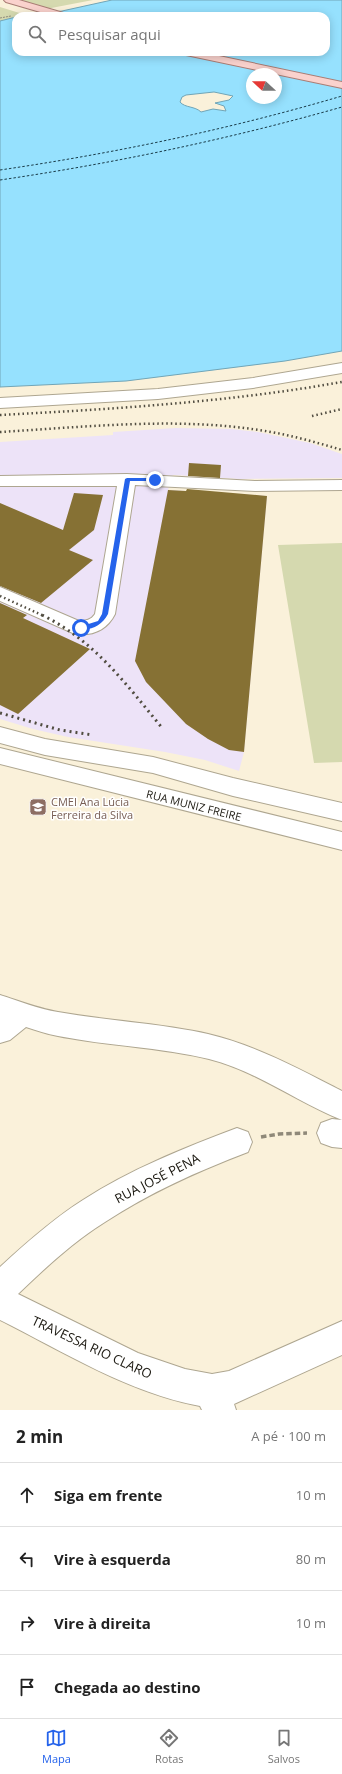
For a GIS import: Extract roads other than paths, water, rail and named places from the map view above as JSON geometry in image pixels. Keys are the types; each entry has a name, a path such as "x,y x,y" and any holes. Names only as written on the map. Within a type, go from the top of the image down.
{"main road":[{"path":"9,0 50,12"},
{"path":"0,2 34,12"},
{"path":"204,56 342,86"},
{"path":"223,56 342,81"}],"street":[{"path":"0,403 158,394 253,383 342,368"},
{"path":"0,594 74,627 88,627 100,622 105,614 127,479"},
{"path":"0,480 127,479 271,486 342,484"},
{"path":"0,735 45,747 153,765 233,787 342,812"},
{"name":"RUA MUNIZ FREIRE","path":"0,756 342,840"},
{"path":"7,1017 166,1038 210,1047 248,1060 286,1077 342,1106"},
{"name":"RUA JOSÉ PENA","path":"0,1289 77,1222 101,1207 179,1166 237,1142"},
{"name":"TRAVESSA RIO CLARO","path":"0,1303 132,1368 185,1386 215,1400 230,1388 342,1338"}],"water":[{"path":"112,0 342,0 342,351 285,361 126,381 0,387 0,21 12,18 12,56 330,56 330,12 54,12","holes":["214,92 233,96 229,100 215,103 224,106 226,111 213,109 201,112 180,102 182,97 186,95"]}],"railway":[{"path":"0,415 214,400 342,382"},
{"path":"312,416 342,409"},
{"path":"0,432 130,424 195,424 259,430 301,438 342,450"},
{"path":"0,596 43,615"},
{"path":"43,615 78,637 94,651 122,680 163,729"},
{"path":"0,713 60,730 93,735"}],"place":[{"name":"CMEI Ana Lúcia Ferreira da Silva","path":"38,807"}]}
